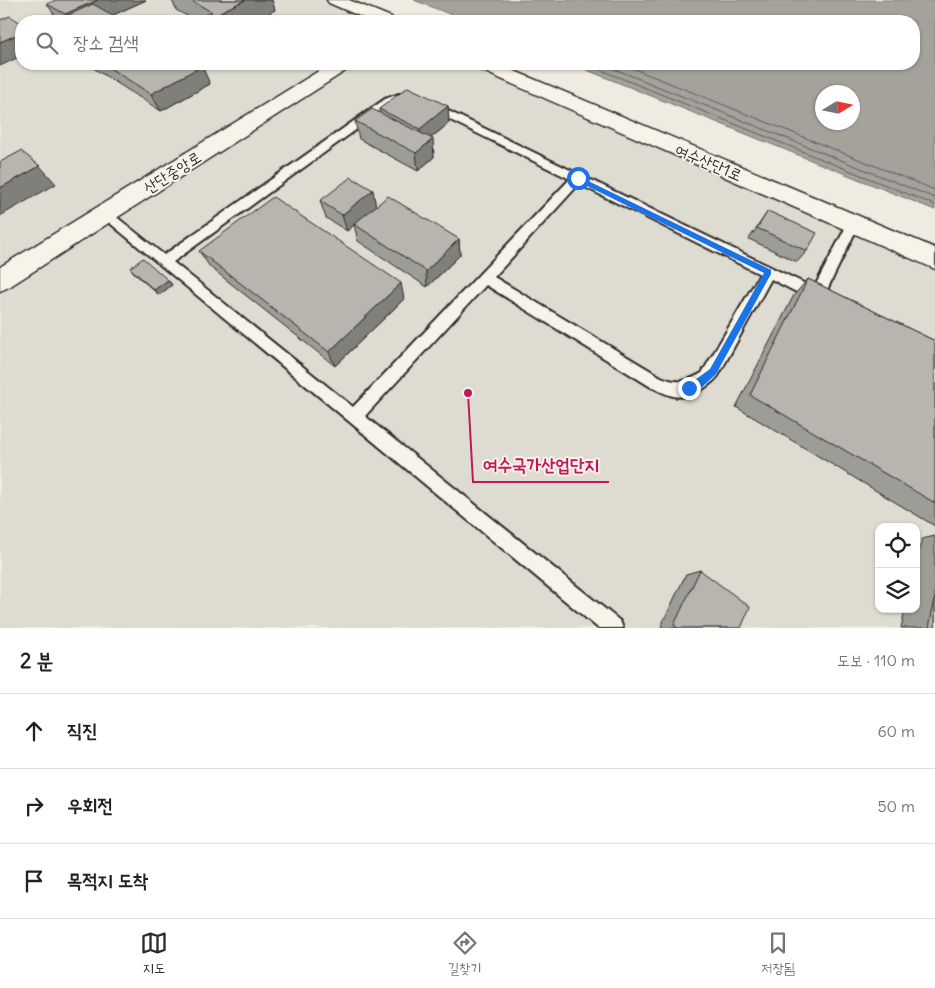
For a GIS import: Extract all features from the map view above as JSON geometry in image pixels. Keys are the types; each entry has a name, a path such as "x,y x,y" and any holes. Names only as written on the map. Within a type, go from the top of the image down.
{"street":[{"path":"334,0 370,15"},
{"name":"산단중앙로","path":"0,280 333,70"},
{"name":"여수산단1로","path":"497,70 935,260"}],"lane":[{"path":"163,262 389,101 399,97 415,99 821,298 853,224"},
{"path":"354,418 578,178"},
{"path":"105,214 613,628"},
{"path":"485,278 656,382 675,390 699,384 713,371 768,272"}],"shaded area":[{"path":"0,0 335,0 371,15 15,15 15,70 497,70 935,259 935,628 0,628"}],"water":[{"path":"414,0 935,0 935,210 587,70 920,70 920,15 452,15"}],"building":[{"path":"56,0 98,0 65,14 47,4"},
{"path":"190,0 245,0 220,12 226,15 205,15 212,12"},
{"path":"93,4 112,15 68,15"},
{"path":"10,16 15,19 15,36 0,42 0,20"},
{"path":"113,70 195,70 151,94"},
{"path":"408,87 448,106 420,129 379,109"},
{"path":"372,109 433,139 416,153 355,121"},
{"path":"21,151 40,166 0,188 0,162"},
{"path":"351,177 373,190 342,215 320,201"},
{"path":"388,196 459,239 426,271 354,224"},
{"path":"273,197 401,283 329,352 199,251"},
{"path":"768,211 817,233 807,251 757,228"},
{"path":"143,258 168,280 154,290 130,268"},
{"path":"808,279 935,341 935,503 750,395"},
{"path":"700,570 750,607 741,628 678,628 674,625"},
{"path":"935,598 935,628 929,628"}],"place":[{"name":"여수국가산업단지","path":"468,393"}],"route":[{"path":"578,178 768,272 713,371 699,384 689,388"}]}
